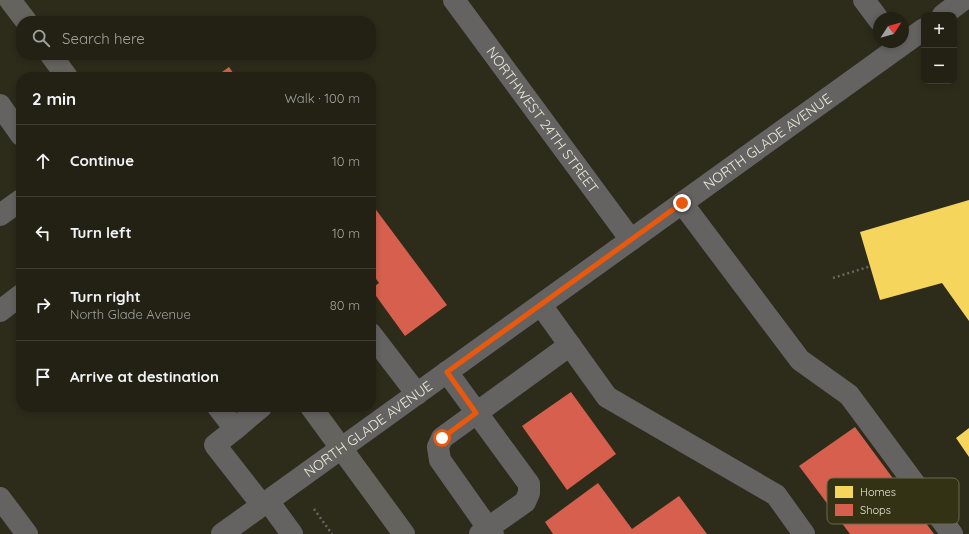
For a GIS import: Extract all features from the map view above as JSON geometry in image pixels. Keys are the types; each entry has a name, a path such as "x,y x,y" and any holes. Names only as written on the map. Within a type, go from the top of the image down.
{"main road":[{"path":"10,0 22,16"},
{"path":"55,60 63,72"},
{"path":"315,412 404,534"}],"street":[{"name":"NORTHWEST 24TH STREET","path":"454,0 631,240"},
{"path":"864,0 873,12"},
{"path":"947,12 963,0"},
{"name":"NORTH GLADE AVENUE","path":"909,37 921,31"},
{"name":"NORTH GLADE AVENUE","path":"222,534 682,203 892,48"},
{"path":"0,105 16,127"},
{"path":"682,203 800,360 849,395 911,478"},
{"path":"0,215 16,204"},
{"path":"0,311 16,299"},
{"path":"541,305 607,397 776,495 804,534"},
{"path":"376,341 417,394"},
{"path":"447,372 476,413 528,484 529,488 529,493 525,502 487,532 440,460 438,447 442,438 476,413 570,345"},
{"path":"222,412 234,429"},
{"path":"255,412 215,445 292,534"},
{"path":"0,498 27,534"},
{"path":"945,524 952,534"}],"path":[{"path":"833,278 871,266"},
{"path":"314,509 332,534"}],"building: Homes":[{"path":"969,200 969,321 942,283 880,300 860,232"},
{"path":"969,428 969,457 956,438"}],"building: Shops":[{"path":"229,67 232,72 222,72"},
{"path":"376,210 447,305 405,336 376,296 376,285 379,283 376,279"},
{"path":"571,392 616,454 567,490 522,426"},
{"path":"855,427 893,478 827,478 827,503 799,466"},
{"path":"598,483 632,529 679,496 707,534 553,534 545,522"},
{"path":"842,524 927,524 934,534 850,534"}],"route":[{"path":"442,438 476,413 447,372 682,203"}]}
